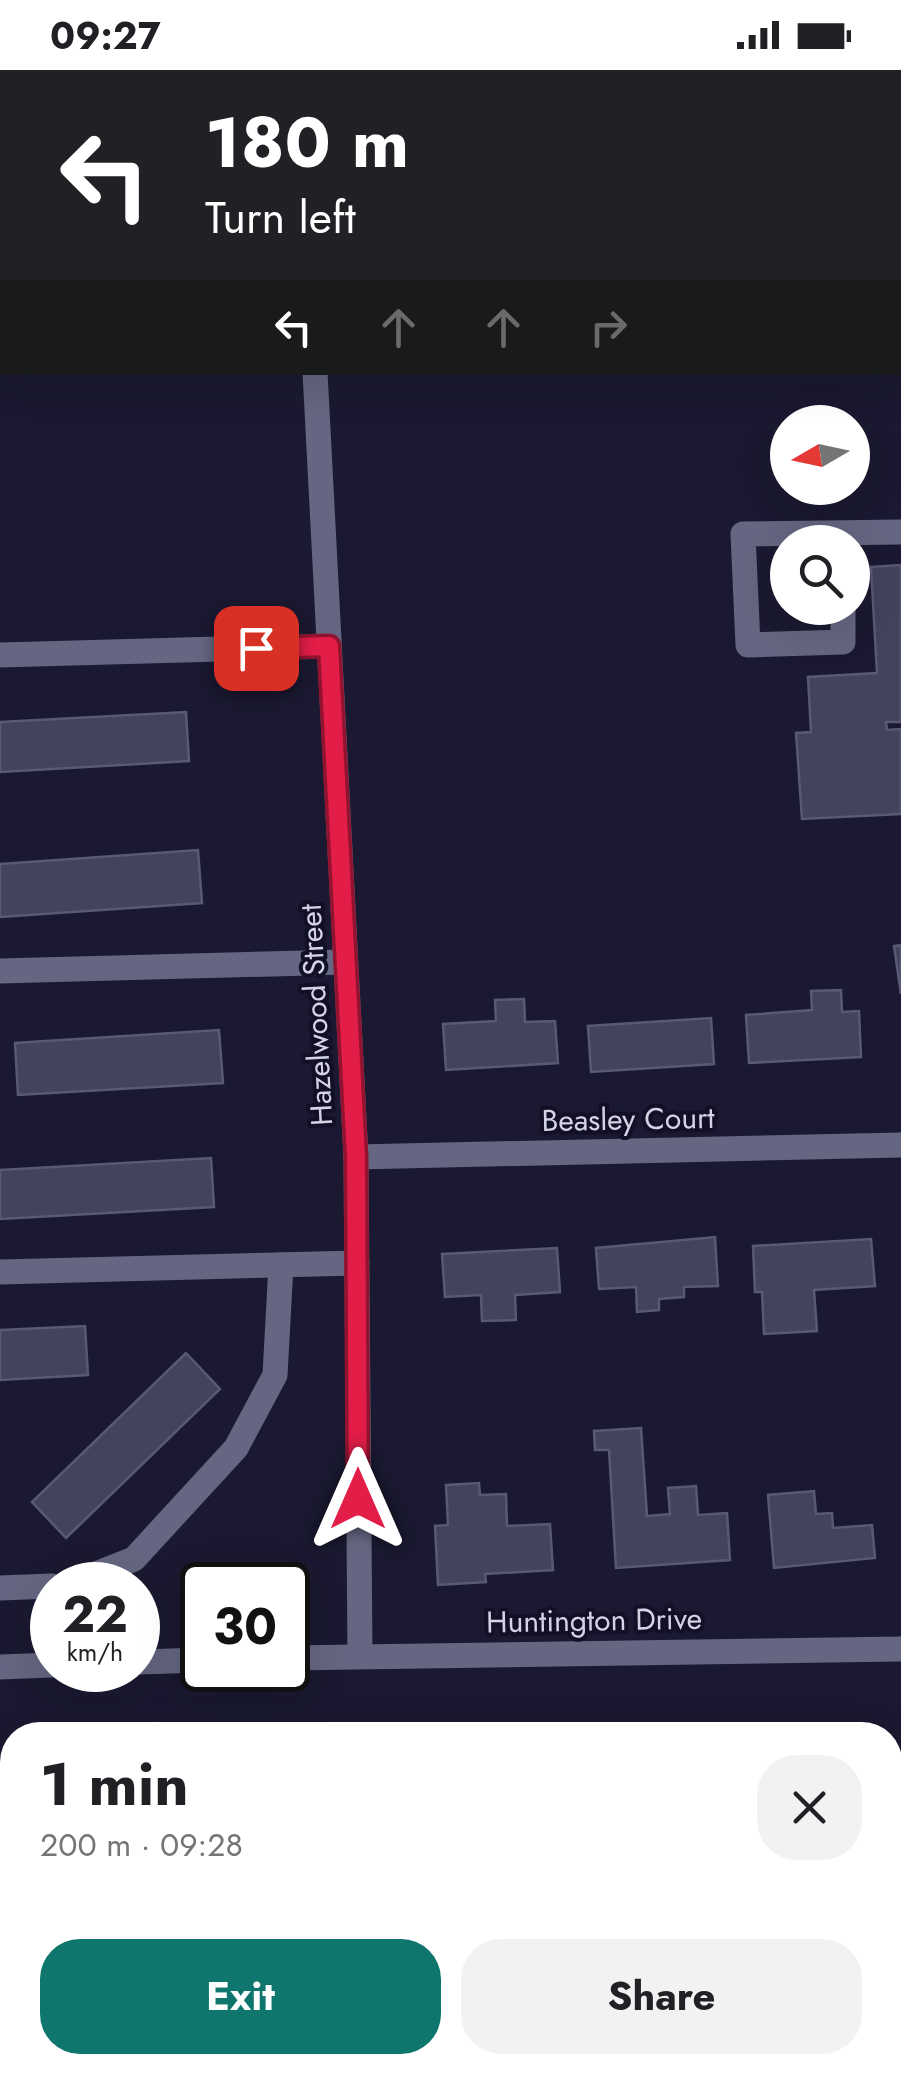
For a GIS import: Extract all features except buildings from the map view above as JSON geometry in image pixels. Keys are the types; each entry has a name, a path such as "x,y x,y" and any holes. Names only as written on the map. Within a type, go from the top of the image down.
{"street":[{"name":"Hazelwood Street","path":"315,375 356,1157 360,1656"},
{"path":"870,535 901,532"},
{"path":"770,535 743,534 748,646 843,642 842,625"},
{"path":"0,655 329,646"},
{"path":"0,971 345,962"},
{"name":"Beasley Court","path":"356,1157 901,1146"},
{"path":"0,1272 357,1263"},
{"path":"126,1562 134,1559 236,1448 274,1375 281,1265"},
{"path":"0,1588 30,1587"},
{"name":"Huntington Drive","path":"310,1657 901,1649"},
{"path":"0,1666 30,1665"}],"route":[{"path":"256,648 329,646 356,1157 358,1499"}]}
